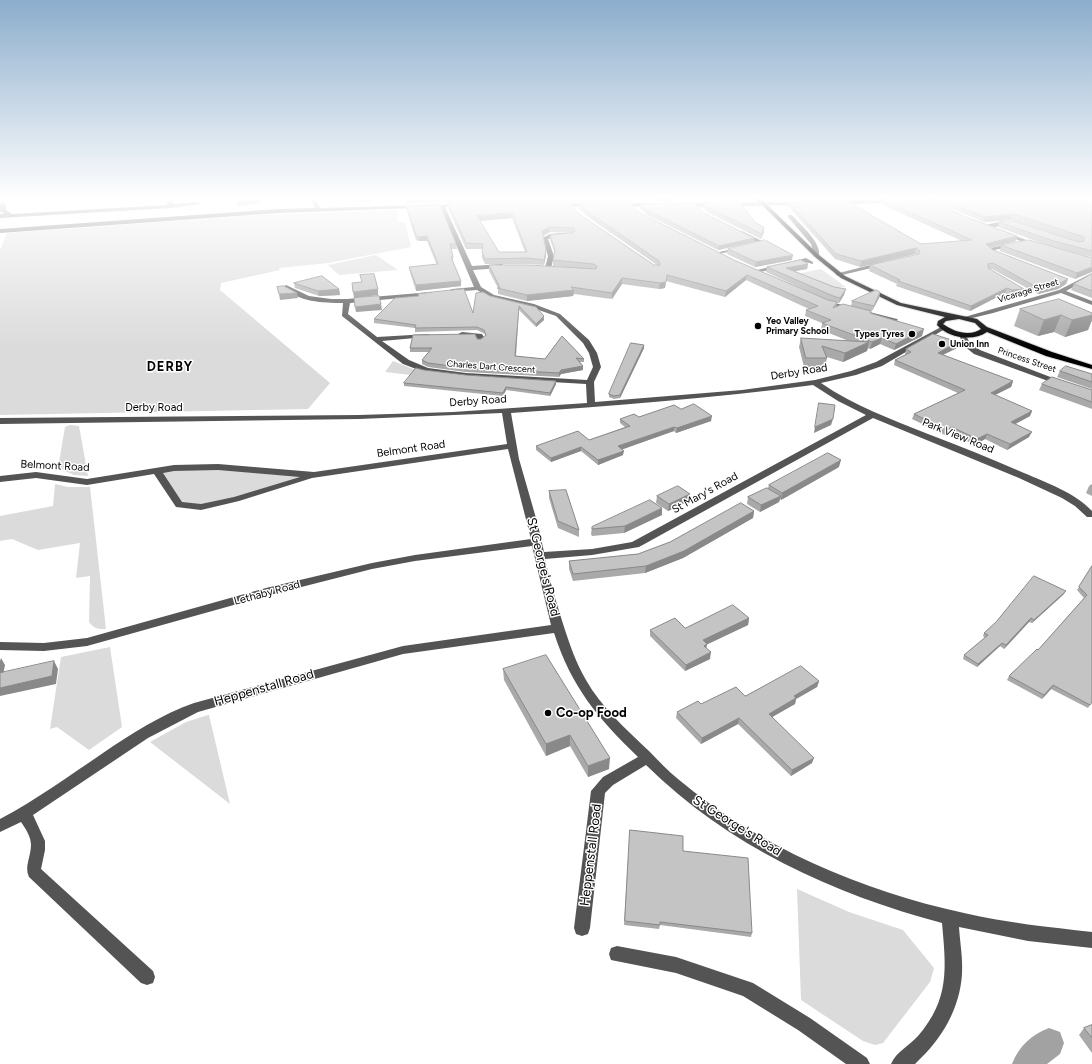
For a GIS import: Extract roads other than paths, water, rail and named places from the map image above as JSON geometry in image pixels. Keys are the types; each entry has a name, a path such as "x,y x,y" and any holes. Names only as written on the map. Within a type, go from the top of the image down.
{"main road":[{"path":"808,248 838,274 858,286 905,306 963,335 978,334 1028,346 1092,367"},
{"path":"905,306 964,318 1028,346"},
{"path":"942,325 944,319 954,317"},
{"path":"978,334 985,330 983,326"}],"street":[{"path":"461,248 478,288"},
{"path":"548,248 551,256 545,268 556,269"},
{"path":"717,254 744,248"},
{"path":"816,248 816,256"},
{"path":"996,248 989,249 1008,258"},
{"path":"710,250 729,260"},
{"path":"756,271 808,262 799,257"},
{"path":"838,274 889,263"},
{"path":"470,268 508,266"},
{"path":"749,269 763,275"},
{"name":"Vicarage Street","path":"964,318 991,312 1061,291 1092,275"},
{"path":"1063,280 1076,284"},
{"path":"286,287 294,293 306,298 330,301 347,301 478,288 492,296 532,305 558,316 586,342 593,353 596,367 590,382 591,405"},
{"path":"1061,291 1092,303"},
{"path":"1029,294 1036,298"},
{"path":"813,297 829,304 895,320"},
{"name":"Charles Dart Crescent","path":"347,301 344,315 406,362 432,371 466,375 590,382"},
{"name":"Vicarage Street","path":"983,326 985,318 991,312"},
{"name":"Derby Road","path":"0,421 329,418 453,414 591,405 742,392 815,382 853,374 879,364 942,325"},
{"path":"453,335 477,334 480,335 480,339"},
{"path":"376,339 396,336 438,335"},
{"name":"Princess Street","path":"963,335 969,347 983,355 1072,387"},
{"name":"Park View Road","path":"815,382 839,400 872,415 1023,476 1068,497 1079,504 1090,515"},
{"name":"St George's Road","path":"506,410 512,446 527,499 539,556 566,650 580,681 607,716 646,759 696,803 745,834 804,866 892,902 950,918 1045,935 1092,940"},
{"name":"St Mary's Road","path":"539,556 592,552 635,545 872,415"},
{"name":"Belmont Road","path":"157,471 179,505 201,507 236,500 314,475 512,446"},
{"name":"Belmont Road","path":"0,479 36,475 87,482 174,468 218,467 314,475"},
{"name":"Lethaby Road","path":"0,646 44,646 87,642 266,592 372,566 415,558 536,542"},
{"name":"Heppenstall Road","path":"0,826 24,814 145,731 168,718 194,708 391,653 559,628"},
{"name":"Heppenstall Road","path":"582,928 598,791 608,780 646,759"},
{"path":"24,814 37,837 39,849 33,867 34,872 147,977"},
{"path":"900,1064 916,1053 930,1038 950,999 954,973 950,918"},
{"path":"617,954 676,965 747,989 804,1024 861,1064"}],"waterway":[{"path":"1027,1064 1030,1059 1049,1043"}],"place":[{"name":"Yeo Valley Primary School","path":"758,326"},
{"name":"Types Tyres","path":"912,334"},
{"name":"Union Inn","path":"942,344"},
{"name":"Co-op Food","path":"548,713"}],"district":[{"name":"DERBY","path":"170,367"}]}
